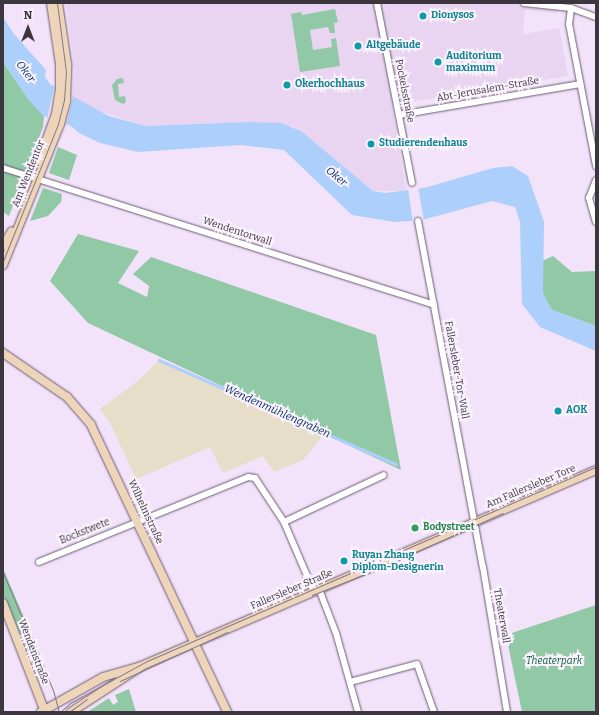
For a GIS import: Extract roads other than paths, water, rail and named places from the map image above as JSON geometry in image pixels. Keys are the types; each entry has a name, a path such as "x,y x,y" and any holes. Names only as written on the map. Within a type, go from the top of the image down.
{"main road":[{"path":"51,3 64,91"},
{"path":"58,3 67,64 64,91"},
{"name":"Am Wendentor","path":"3,265 56,123 64,91"},
{"name":"Am Wendentor","path":"3,245 35,178"},
{"name":"Wilhelmstraße","path":"3,353 67,397 83,412 99,439 227,712"},
{"name":"Am Fallersleber Tore","path":"474,523 596,470"},
{"name":"Fallersleber Straße","path":"43,711 103,677 141,666 474,523"},
{"name":"Wendenstraße","path":"3,603 43,711"},
{"name":"Fallersleber Straße","path":"71,712 141,666"}],"street":[{"name":"Pockelsstraße","path":"378,3 412,183"},
{"path":"524,3 571,8 596,17"},
{"path":"571,8 569,24 596,166"},
{"name":"Abt-Jerusalem-Straße","path":"399,115 580,84"},
{"name":"Wendentorwall","path":"3,168 434,306"},
{"path":"596,180 589,198 596,222"},
{"name":"Fallersleber-Tor-Wall","path":"418,221 474,523"},
{"name":"Am Wendentor","path":"3,245 8,253"},
{"path":"284,522 384,475"},
{"name":"Bockstwete","path":"39,562 248,477 255,478 284,522 317,590 350,682 358,712"},
{"name":"Theaterwall","path":"474,523 507,712"},
{"path":"350,682 417,664 434,712"}],"water":[{"name":"Oker","path":"3,17 14,34 46,70 45,77 50,84 109,116 146,126 249,122 281,123 301,131 373,191 385,193 424,188 493,168 512,166 528,176 544,222 543,293 552,310 596,326 596,351 540,327 522,304 520,222 515,207 492,201 422,220 395,222 352,215 284,150 241,145 138,152 100,143 79,133 71,126 44,116 29,100 3,62"}],"waterway":[{"name":"Wendenmühlengraben","path":"159,360 396,464"}],"tram line":[{"path":"3,261 58,124 64,100 66,72 57,3"},
{"path":"60,712 70,703 147,661 596,467"},
{"path":"312,595 376,570 503,513"},
{"path":"3,573 53,690 59,712"},
{"path":"120,681 227,632"},
{"path":"69,712 87,699"}],"place":[{"name":"Dionysos","path":"423,16"},
{"name":"Altgebäude","path":"358,46"},
{"name":"Auditorium maximum","path":"438,62"},
{"name":"Okerhochhaus","path":"287,85"},
{"name":"Studierendenhaus","path":"371,144"},
{"name":"AOK","path":"558,411"},
{"name":"Bodystreet","path":"415,528"},
{"name":"Ruyan Zhang Diplom-Designerin","path":"344,561"}],"park label":[{"name":"Theaterpark","path":"554,662"}]}
